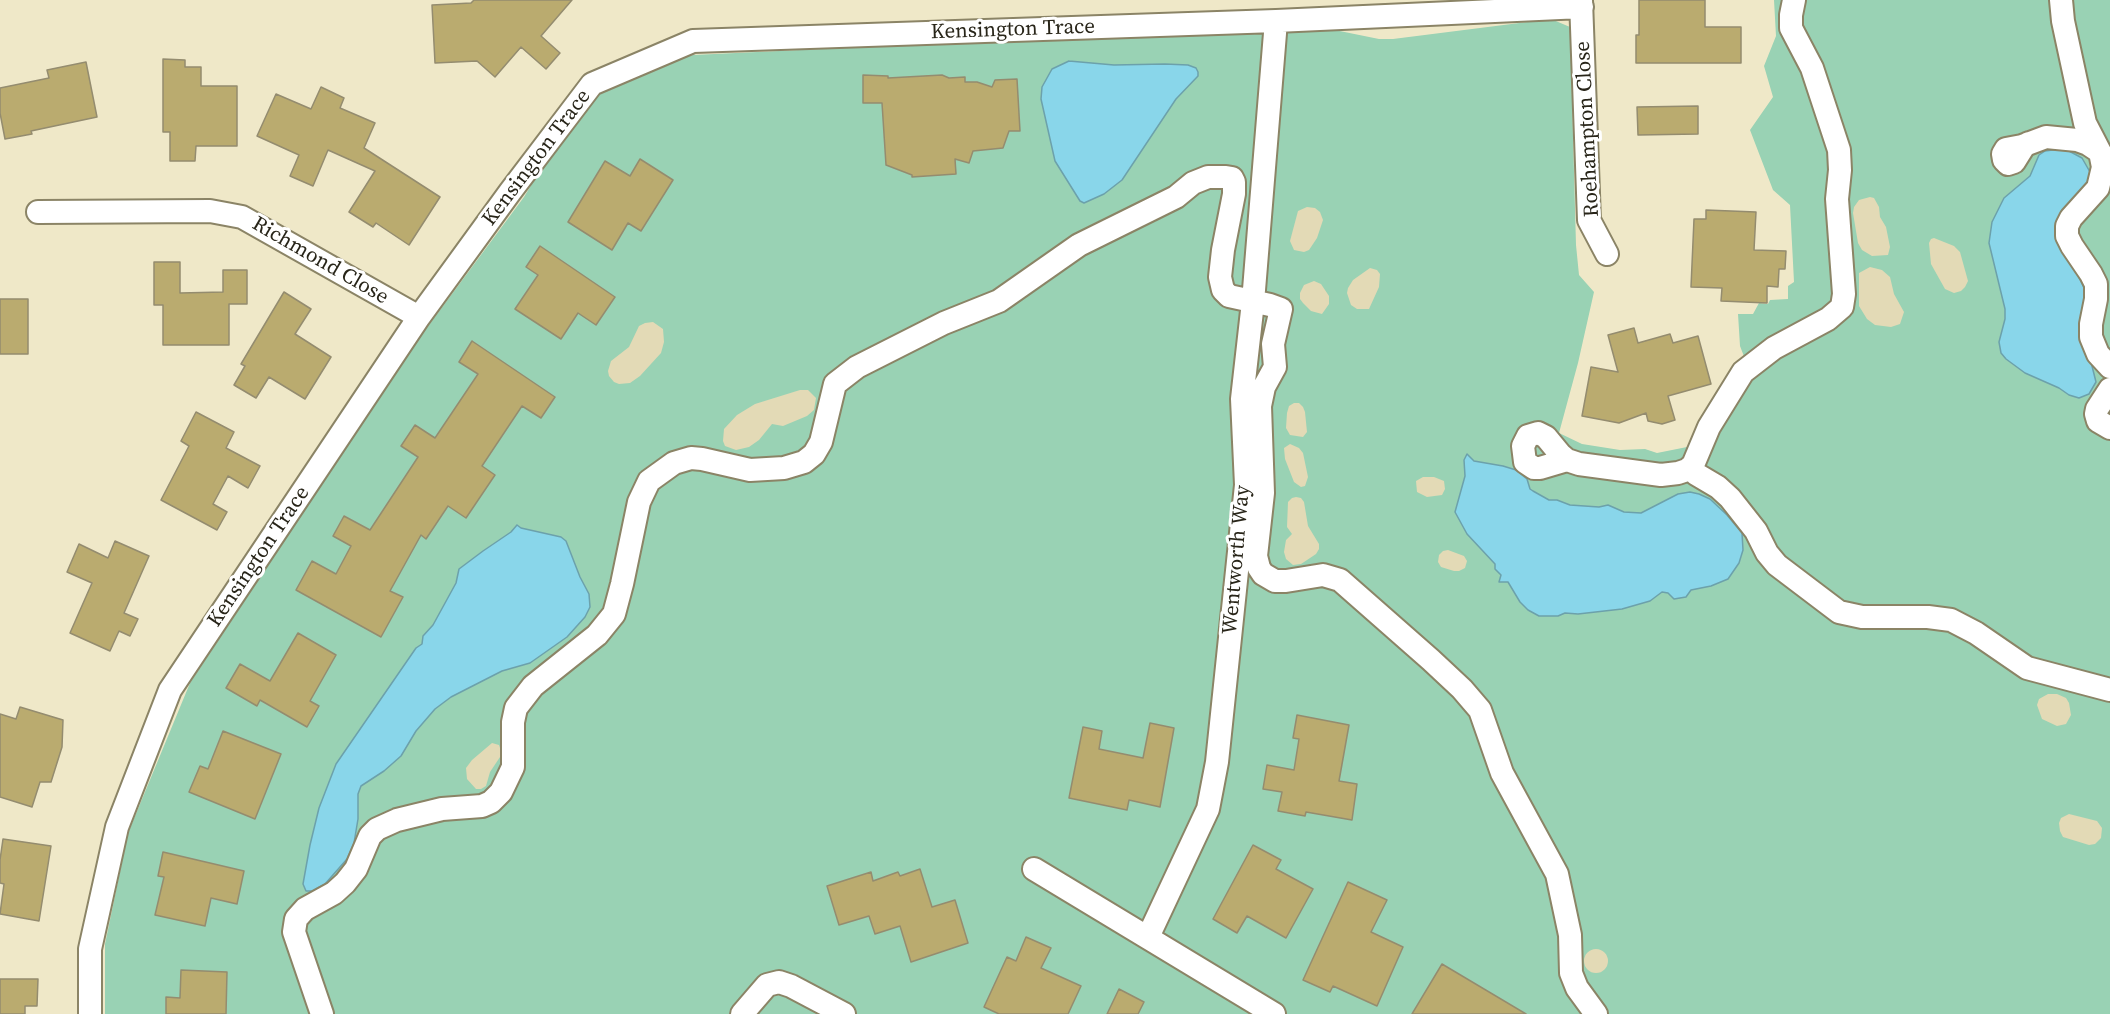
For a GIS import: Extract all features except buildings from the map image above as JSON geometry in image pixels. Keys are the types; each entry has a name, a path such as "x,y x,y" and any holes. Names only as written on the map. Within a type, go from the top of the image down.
{"street":[{"path":"1794,0 1791,28 1812,68 1839,150 1840,170 1837,199 1843,303 1838,311 1828,319 1774,348 1743,372 1709,427 1693,465 1693,471 1718,487 1730,498 1756,531 1767,553 1777,565 1839,612 1862,617 1928,617 1951,620 1976,633 2027,668 2110,690"},
{"path":"2061,0 2064,31 2085,123 2100,152 2103,172 2098,188 2070,218 2067,236 2096,284 2091,338 2098,354 2110,367"},
{"name":"Kensington Trace","path":"90,1014 90,949 117,826 170,690 419,317 592,84 693,41 1276,21 1581,4"},
{"name":"Roehampton Close","path":"1581,4 1589,220 1607,254"},
{"name":"Wentworth Way","path":"1148,937 1208,809 1217,762 1245,485 1242,399 1253,302 1276,21"},
{"path":"2029,143 2046,137 2064,137 2088,144 2100,152"},
{"path":"322,1014 296,938 293,927 296,919 306,909 334,893 345,883 356,868 370,836 377,829 398,820 442,809 482,806 491,802 501,792 513,767 513,722 516,708 533,686 592,639 611,618 619,599 641,495 660,471 691,458 766,471 804,462 814,454 821,442 835,384 857,367 944,323 999,301 1079,245 1176,197 1202,178 1226,177 1232,178 1234,182 1234,194 1222,250 1220,285 1229,296 1281,309 1273,348 1275,367 1264,387 1260,406 1263,493 1257,556 1259,568 1263,574 1275,581 1323,574 1340,580 1431,660 1462,689 1480,710 1502,773 1557,874 1568,923 1571,973 1577,988 1596,1014"},
{"name":"Richmond Close","path":"38,212 210,211 242,217 419,317"},
{"path":"2110,389 2096,414 2098,421 2110,428"},
{"path":"1567,460 1610,470 1661,475 1678,473 1693,465"},
{"path":"1034,868 1274,1014"},
{"path":"742,1014 766,985 779,982 844,1014"}],"green space":[{"path":"1774,0 2110,0 2110,1014 105,1014 105,944 128,833 190,683 417,341 524,197 592,84 693,55 1315,26 1379,39 1393,39 1551,19 1570,27 1576,245 1579,275 1594,292 1559,433 1582,444 1620,450 1645,449 1657,453 1692,446 1745,359 1740,346 1738,314 1753,314 1759,303 1768,304 1770,300 1788,299 1788,286 1794,282 1790,205 1773,190 1750,130 1773,97 1764,66 1776,36"}],"sand":[{"path":"1874,198 1879,207 1880,217 1886,227 1890,247 1888,255 1872,256 1862,250 1858,243 1854,207 1859,200"},
{"path":"1307,207 1315,208 1320,212 1323,220 1317,238 1309,250 1304,252 1294,250 1290,241 1298,211"},
{"path":"1934,238 1954,246 1960,252 1968,281 1961,291 1954,293 1945,289 1931,264 1929,243"},
{"path":"1870,267 1882,270 1890,277 1894,294 1904,312 1900,324 1891,327 1875,325 1867,319 1859,306 1859,273"},
{"path":"1370,268 1377,270 1380,274 1379,287 1369,309 1357,309 1351,305 1347,293 1348,288 1353,280"},
{"path":"1314,281 1321,284 1329,296 1329,304 1322,314 1311,311 1300,299 1304,285"},
{"path":"653,322 663,329 664,342 661,353 640,376 630,383 614,382 608,371 611,361 629,347 639,326"},
{"path":"800,390 808,390 816,398 814,410 807,416 783,426 772,424 759,440 749,447 736,450 725,446 724,429 737,415 755,404"},
{"path":"1299,403 1305,412 1307,432 1303,437 1290,435 1286,428 1289,406"},
{"path":"1290,444 1299,448 1303,453 1308,477 1305,486 1301,487 1294,482 1285,459 1284,448"},
{"path":"1423,477 1434,477 1444,481 1445,489 1442,495 1427,497 1417,492 1416,481"},
{"path":"1296,497 1301,498 1304,502 1308,526 1319,544 1319,549 1316,554 1301,564 1293,565 1286,559 1284,552 1286,540 1292,534 1287,527 1288,502"},
{"path":"1448,550 1464,556 1467,561 1465,568 1454,571 1441,567 1438,562 1439,555"},
{"path":"2048,694 2057,694 2066,698 2069,703 2071,715 2066,724 2057,726 2042,719 2037,705 2039,699"},
{"path":"492,743 499,745 502,754 490,772 486,786 476,789 467,779 466,768"},
{"path":"2069,814 2097,821 2102,828 2101,838 2095,844 2089,845 2063,837 2059,823 2061,818"},
{"path":"1596,949 1601,950 1607,956 1607,966 1601,972 1596,973 1591,972 1585,966 1584,961 1585,956 1591,950"}],"water":[{"path":"1069,61 1114,65 1188,65 1196,68 1198,72 1198,76 1176,99 1122,180 1104,194 1084,203 1080,201 1055,161 1041,99 1042,87 1052,69"},
{"path":"2060,149 2082,158 2090,172 2090,183 2067,209 2075,269 2086,292 2091,362 2096,382 2089,394 2079,398 2025,373 2001,353 1999,342 2005,309 1989,243 1992,222 2004,198 2030,176 2039,155 2045,151"},
{"path":"1467,454 1474,461 1516,470 1527,479 1533,491 1549,500 1557,500 1570,505 1599,507 1608,505 1624,512 1641,513 1678,494 1690,492 1699,494 1710,499 1742,533 1743,550 1739,563 1728,579 1711,586 1691,590 1686,597 1674,599 1668,593 1662,592 1650,601 1622,609 1539,616 1520,602 1508,582 1499,582 1501,575 1495,569 1495,564 1467,534 1455,512 1465,476 1464,460"},
{"path":"517,525 521,528 561,537 566,541 589,594 590,607 585,617 567,637 530,663 502,671 451,697 435,709 416,731 401,756 361,786 358,794 358,819 354,843 347,859 325,884 312,891 306,891 303,884 310,845 319,808 336,764 416,648 422,644 423,636 433,625 456,583 459,569 511,532"}]}
